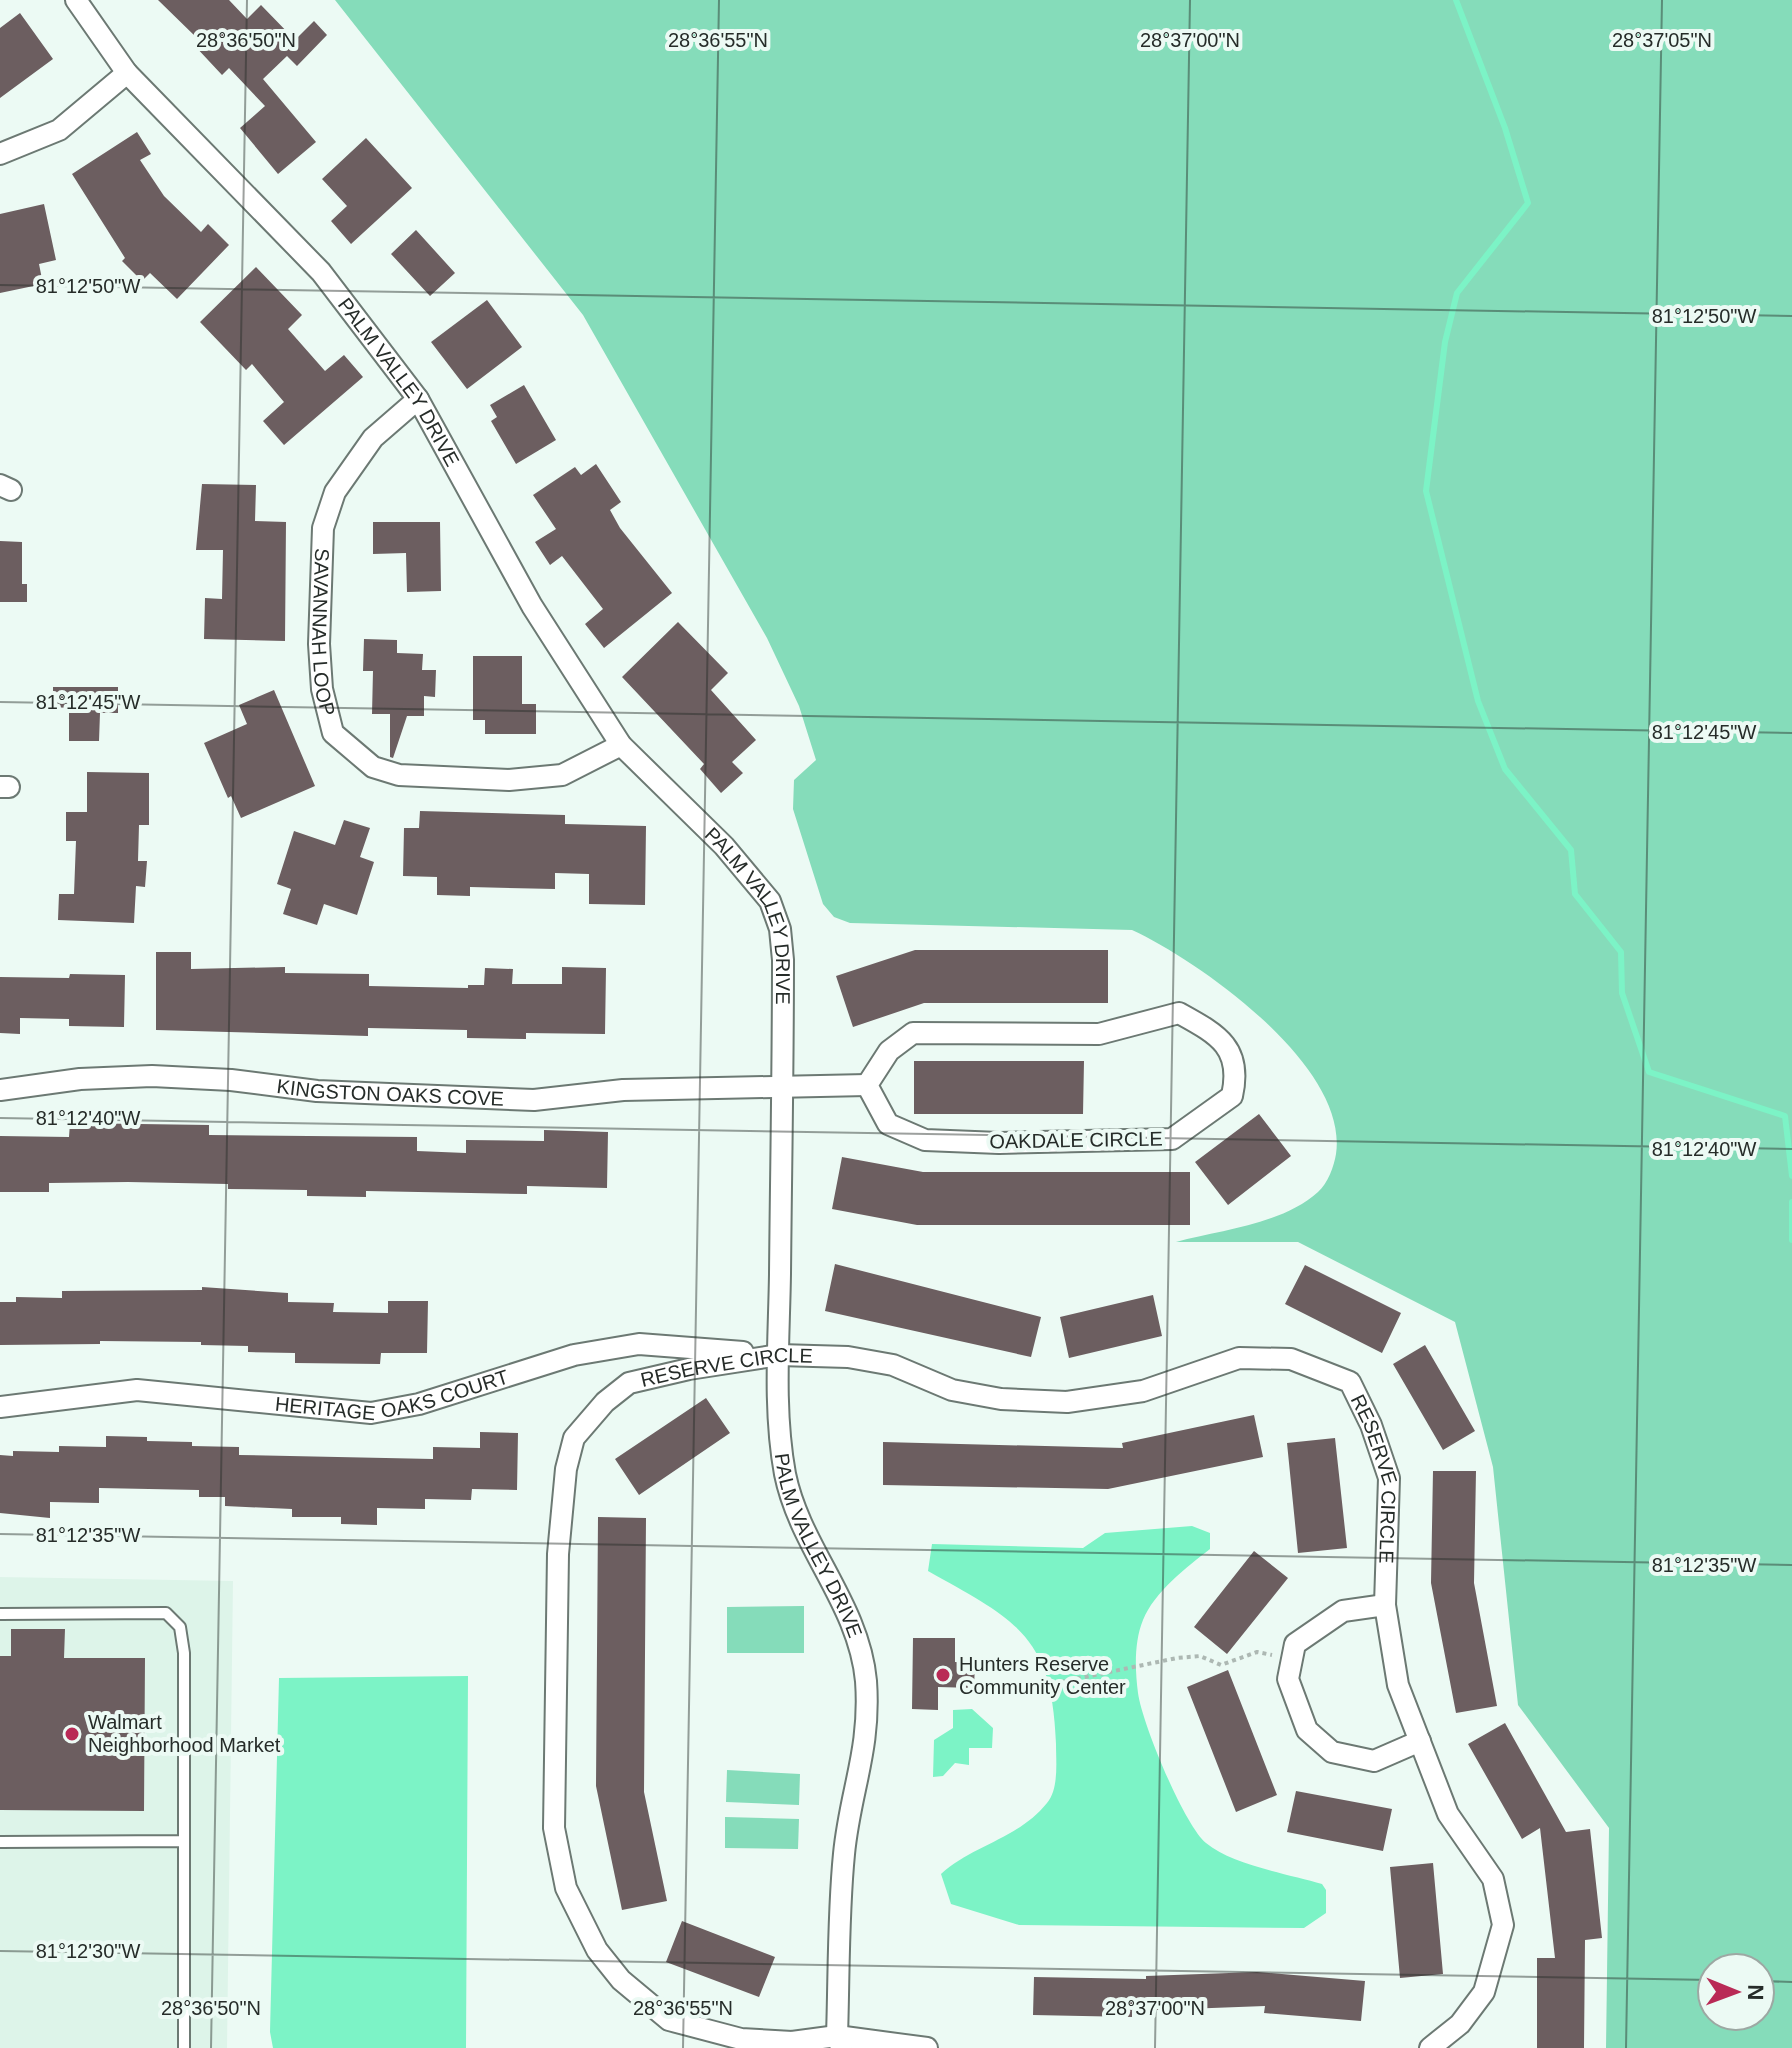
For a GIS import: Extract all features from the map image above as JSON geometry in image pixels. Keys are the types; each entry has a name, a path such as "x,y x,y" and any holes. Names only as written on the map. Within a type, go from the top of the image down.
{"street":[{"name":"PALM VALLEY DRIVE","path":"76,0 127,73 321,272 418,399 532,606 621,745 724,846 770,901 780,929 783,960 779,1413 786,1476 811,1544 845,1605 865,1677 865,1755 844,1852 836,2044"},
{"path":"0,154 59,130 127,73"},
{"name":"SAVANNAH LOOP","path":"418,399 373,438 335,492 323,528 319,644 322,689 333,733 373,767 399,775 509,780 562,775 621,745"},
{"name":"OAKDALE CIRCLE","path":"1179,1013 1216,1034 1232,1054 1236,1077 1232,1096 1172,1139 1112,1142 925,1140 888,1124 867,1085 889,1051 913,1033 1099,1034 1179,1013"},
{"name":"KINGSTON OAKS COVE","path":"0,1090 80,1079 152,1076 231,1080 317,1091 534,1100 623,1090 783,1088"},
{"path":"783,1088 867,1085"},
{"name":"HERITAGE OAKS COURT","path":"0,1407 137,1390 371,1413 419,1404 574,1355 639,1344 779,1355"},
{"name":"RESERVE CIRCLE","path":"927,2048 741,2039 669,2020 621,1980 597,1950 566,1888 554,1828 558,1554 566,1469 574,1438 605,1402 629,1383 689,1369 779,1355 848,1357 893,1365 952,1390 1001,1399 1067,1402 1143,1391 1239,1358 1291,1359 1350,1382 1371,1425 1389,1478 1385,1605 1398,1685 1448,1814 1493,1879 1503,1925 1484,1992 1460,2024 1430,2048"},
{"path":"1385,1605 1343,1611 1295,1644 1288,1679 1307,1730 1332,1752 1374,1761 1420,1741"}],"lane":[{"path":"0,1614 166,1613 180,1627 184,1653 184,2048"},
{"path":"0,1842 184,1841"}],"path":[{"path":"1022,1690 1177,1658 1200,1656 1221,1665 1257,1652 1292,1660"}],"shaded area":[{"path":"335,0 1792,0 1792,2048 1606,2048 1609,1828 1518,1705 1493,1467 1455,1322 1298,1242 1176,1242 1270,1219 1304,1203 1322,1188 1336,1154 1334,1121 1319,1087 1295,1053 1265,1021 1230,992 1195,966 1132,930 850,923 834,917 823,904 793,809 794,780 816,760 799,706 767,638 583,315"},
{"path":"1192,1526 1210,1533 1210,1549 1155,1600 1143,1620 1138,1637 1137,1684 1147,1727 1176,1796 1206,1843 1245,1863 1322,1884 1326,1890 1326,1913 1304,1928 1019,1925 951,1904 941,1874 1023,1825 1051,1797 1056,1775 1056,1744 1047,1678 1037,1655 1024,1635 1007,1619 928,1571 932,1544 1083,1548 1105,1533"},
{"path":"0,1577 233,1581 227,2048 0,2048"},
{"path":"804,1606 804,1653 727,1653 727,1607"},
{"path":"468,1676 466,2048 273,2048 270,2032 279,1678"},
{"path":"972,1709 993,1728 992,1748 969,1748 969,1765 955,1763 943,1776 933,1777 934,1740 953,1728 953,1710"},
{"path":"727,1770 800,1774 799,1805 726,1802"},
{"path":"725,1817 799,1819 798,1849 725,1848"}],"building":[{"path":"158,0 229,0 247,19 261,5 295,40 314,21 327,35 297,66 287,56 263,79 316,142 278,174 240,128 265,106 229,68 222,75 194,45 199,40"},
{"path":"20,13 53,59 0,98 0,28"},
{"path":"137,132 151,154 140,160 164,196 201,232 208,224 229,245 177,299 150,273 142,281 122,261 125,258 72,174"},
{"path":"366,138 412,188 351,244 331,221 347,206 322,179"},
{"path":"44,204 56,260 39,264 43,284 0,293 0,214"},
{"path":"416,230 455,273 430,296 391,254"},
{"path":"256,267 302,315 288,329 325,371 344,355 363,377 284,445 263,421 284,402 252,364 246,370 200,322"},
{"path":"487,300 522,347 467,389 431,342"},
{"path":"524,385 556,440 516,464 491,421 497,417 490,405"},
{"path":"596,464 621,502 610,510 620,528 672,593 604,648 585,624 603,609 562,556 550,565 535,542 556,529 533,495 575,467 581,475"},
{"path":"202,484 256,485 255,521 286,522 285,641 204,639 205,598 222,599 223,550 196,550"},
{"path":"373,522 440,522 441,591 407,592 406,553 373,554"},
{"path":"0,541 22,542 22,584 27,584 27,602 0,602"},
{"path":"678,622 728,673 711,690 756,740 732,762 743,773 721,793 700,769 704,764 622,677"},
{"path":"364,639 397,640 397,653 423,654 422,670 436,670 435,697 424,696 424,716 407,716 393,758 390,757 390,714 372,714 373,671 363,671"},
{"path":"473,656 522,656 522,704 536,704 536,734 485,734 485,720 473,720"},
{"path":"53,687 118,687 118,713 100,713 99,741 69,741 69,708 53,707"},
{"path":"274,690 315,786 241,818 231,796 228,798 204,743 247,724 239,705"},
{"path":"87,772 149,773 149,825 139,825 138,861 147,861 145,887 136,886 134,923 58,920 59,894 74,894 76,841 66,841 66,812 87,812"},
{"path":"420,811 565,815 565,824 646,826 645,905 589,904 589,874 555,873 555,889 470,887 470,896 437,895 437,877 403,876 404,828 419,828"},
{"path":"344,820 370,828 360,857 374,862 357,915 324,904 317,925 283,914 291,889 277,884 294,831 335,845"},
{"path":"915,950 1108,950 1108,1003 924,1003 853,1027 836,976"},
{"path":"156,952 191,952 191,969 285,967 285,973 369,974 369,986 468,988 468,985 484,985 485,968 513,969 512,984 562,984 562,967 606,968 605,1034 526,1033 526,1039 467,1038 467,1030 368,1028 368,1036 156,1030"},
{"path":"70,974 125,975 124,1027 69,1026 69,1019 20,1018 20,1034 0,1033 0,977 69,978"},
{"path":"914,1061 1084,1061 1083,1114 914,1114"},
{"path":"1259,1114 1291,1156 1228,1205 1195,1162"},
{"path":"70,1123 209,1125 209,1135 417,1137 417,1151 466,1153 466,1140 544,1141 544,1130 608,1132 607,1188 527,1186 527,1194 366,1191 366,1197 307,1196 307,1190 228,1189 228,1184 128,1182 49,1183 49,1192 0,1192 0,1136 69,1137"},
{"path":"842,1157 923,1172 1190,1172 1190,1225 917,1225 832,1209"},
{"path":"835,1264 1041,1317 1031,1357 825,1311"},
{"path":"1305,1265 1401,1313 1382,1353 1285,1304"},
{"path":"202,1287 288,1293 288,1302 334,1303 333,1312 388,1313 388,1301 428,1301 427,1353 381,1353 380,1364 295,1363 295,1353 248,1352 248,1346 201,1345 201,1342 100,1341 100,1344 0,1345 0,1302 16,1302 16,1297 62,1298 62,1291 202,1290"},
{"path":"1153,1295 1162,1336 1069,1358 1060,1317"},
{"path":"1425,1345 1475,1431 1443,1450 1393,1364"},
{"path":"706,1398 730,1433 639,1495 615,1459"},
{"path":"1254,1415 1263,1457 1108,1489 883,1485 883,1442 1123,1448 1122,1443"},
{"path":"480,1432 518,1433 517,1490 472,1489 471,1500 425,1499 425,1509 377,1508 377,1525 341,1524 341,1517 292,1517 292,1509 225,1506 225,1497 199,1497 199,1490 99,1488 99,1503 50,1502 50,1518 0,1513 0,1455 13,1456 13,1451 59,1452 59,1446 106,1447 106,1436 192,1442 192,1446 239,1447 239,1455 433,1459 433,1447 480,1448"},
{"path":"1335,1438 1347,1548 1298,1553 1287,1443"},
{"path":"1433,1471 1476,1471 1474,1583 1497,1706 1456,1713 1431,1583"},
{"path":"598,1517 646,1518 644,1792 667,1901 622,1910 596,1786"},
{"path":"1254,1551 1288,1578 1227,1654 1194,1627"},
{"name":"Walmart Neighborhood Market","path":"11,1629 65,1629 64,1658 145,1658 144,1811 0,1810 0,1656 11,1656"},
{"name":"Hunters Reserve Community Center","path":"913,1638 955,1638 955,1662 975,1663 974,1688 938,1687 938,1710 912,1709"},
{"path":"1228,1670 1277,1795 1236,1812 1187,1687"},
{"path":"1505,1723 1566,1832 1590,1829 1602,1938 1585,1940 1584,2048 1537,2048 1537,1958 1555,1958 1540,1828 1522,1839 1468,1744"},
{"path":"1296,1791 1392,1809 1383,1851 1287,1832"},
{"path":"1433,1863 1443,1974 1400,1978 1390,1867"},
{"path":"682,1921 775,1957 759,1997 666,1962"},
{"path":"1257,1972 1365,1981 1361,2021 1264,2013 1265,2006 1132,2011 1132,2017 1033,2015 1034,1977 1146,1979 1146,1976"}],"waterway":[{"path":"1456,0 1505,128 1528,203 1457,293 1445,342 1426,491 1478,701 1505,769 1571,850 1575,894 1621,952 1622,993 1649,1072 1785,1116 1792,1176"},
{"path":"1792,1202 1792,1240"}],"place":[{"name":"Hunters Reserve Community Center","path":"943,1675"},
{"name":"Walmart Neighborhood Market","path":"72,1734"}]}
